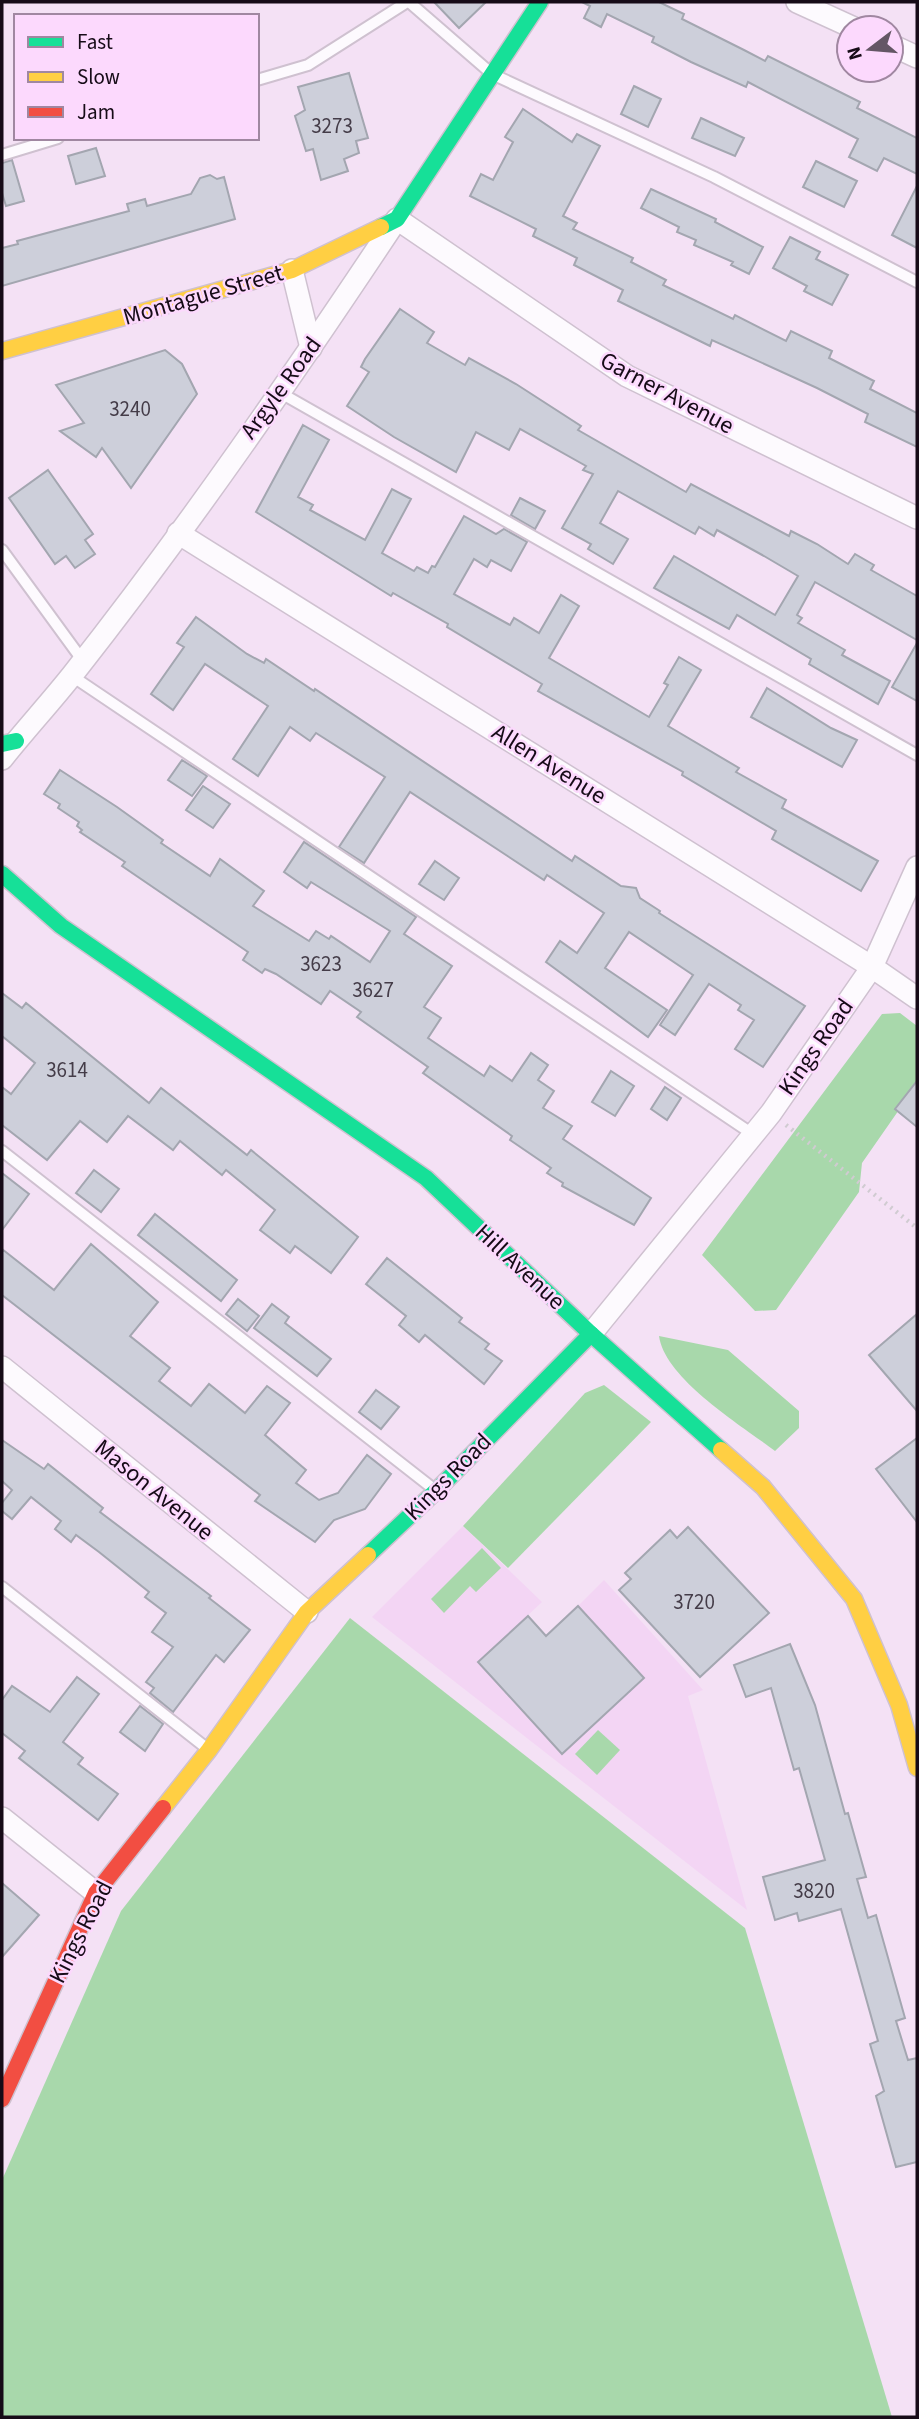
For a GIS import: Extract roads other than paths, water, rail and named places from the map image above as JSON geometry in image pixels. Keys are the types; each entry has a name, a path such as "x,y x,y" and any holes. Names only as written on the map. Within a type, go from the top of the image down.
{"street":[{"name":"Argyle Road","path":"2,760 9,743 78,669 311,348 540,2"},
{"path":"797,2 835,19"},
{"name":"Montague Street","path":"2,351 292,270 397,219"},
{"name":"Garner Avenue","path":"397,219 626,376 917,518"},
{"path":"292,270 311,348"},
{"name":"Allen Avenue","path":"178,533 872,967 917,998"},
{"name":"Kings Road","path":"2,2099 6,2076 96,1893 209,1750 307,1612 436,1491 591,1334 754,1135 872,967 917,867"},
{"name":"Hill Avenue","path":"2,874 61,926 426,1178 591,1334 763,1488 854,1599 899,1705 917,1768"},
{"name":"Mason Avenue","path":"2,1367 307,1612"},
{"path":"2,1818 96,1893"}],"lane":[{"path":"259,78 308,65 407,2 492,74 714,177 917,282"},
{"path":"2,155 51,140"},
{"path":"279,392 917,755"},
{"path":"2,550 78,669 754,1135"},
{"path":"2,1151 436,1491"},
{"path":"2,1587 209,1750"}]}
